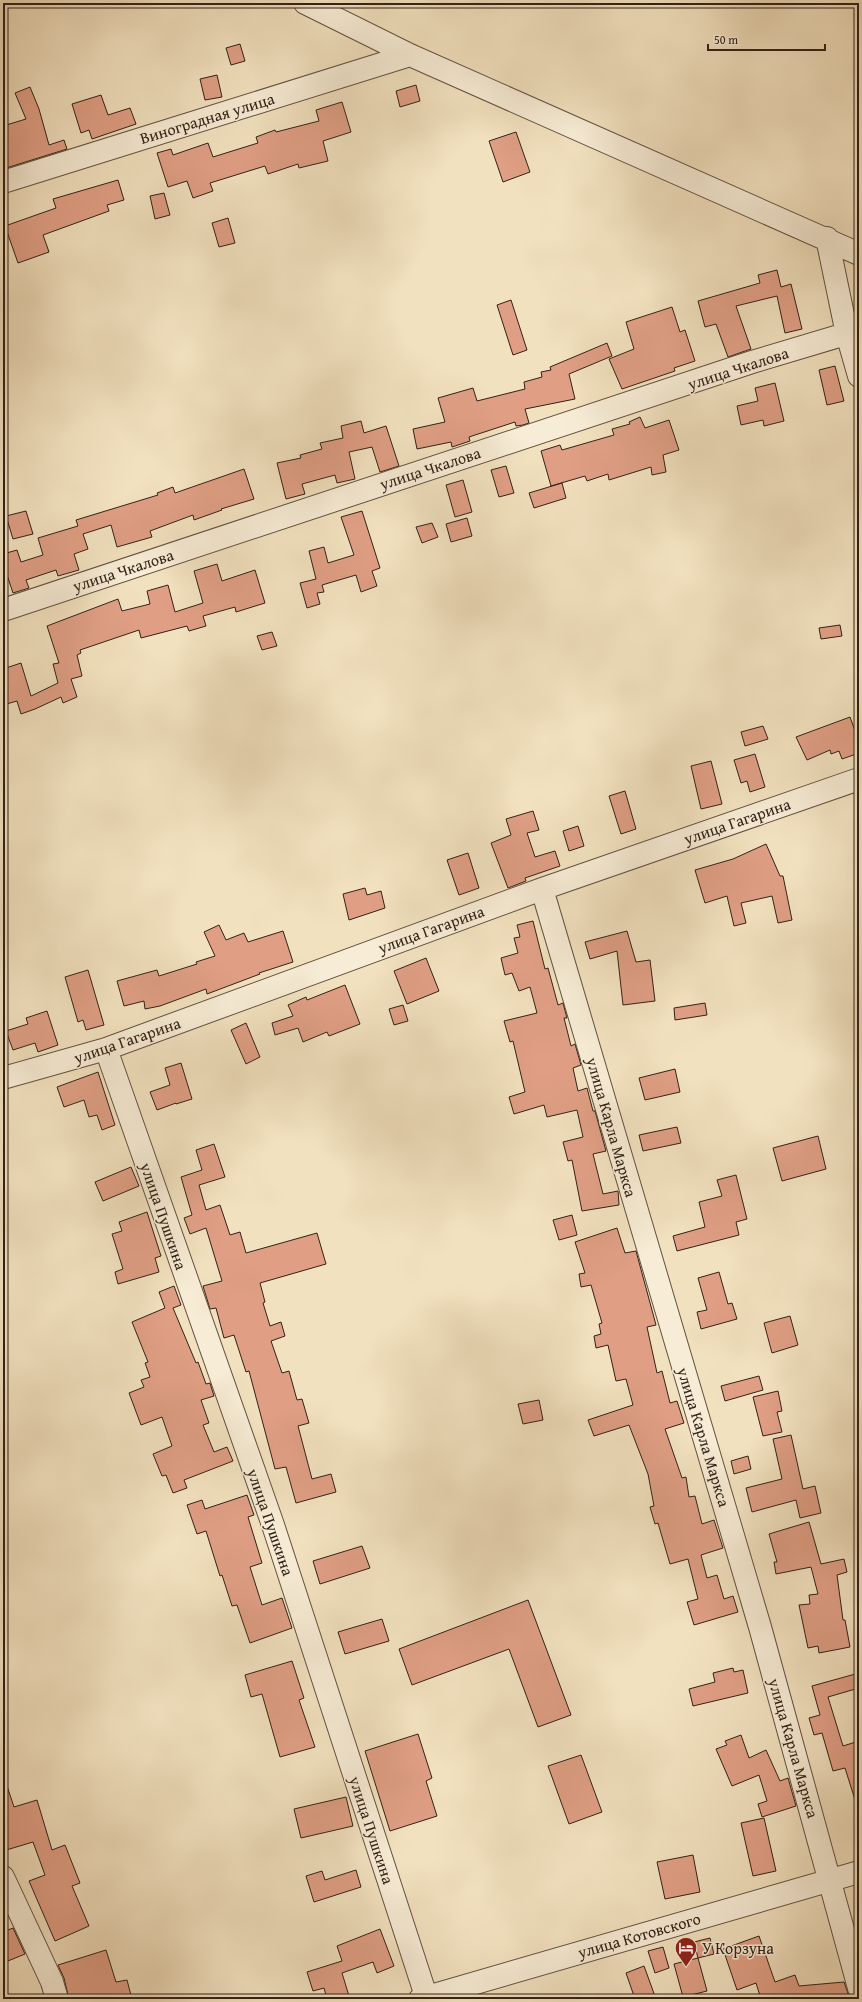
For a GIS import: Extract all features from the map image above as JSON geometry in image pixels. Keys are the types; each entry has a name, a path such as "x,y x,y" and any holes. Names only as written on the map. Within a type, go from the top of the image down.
{"street":[{"path":"305,3 410,55 827,238 859,254"},
{"name":"Виноградная улица","path":"3,182 410,55"},
{"path":"827,238 853,332 859,376"},
{"name":"улица Чкалова","path":"3,610 752,362 853,332"},
{"name":"улица Гагарина","path":"3,1078 106,1049 542,889 859,779"},
{"name":"улица Карла Маркса","path":"542,889 760,1626 859,1988"},
{"name":"улица Пушкина","path":"106,1049 273,1525 424,1998"},
{"name":"улица Котовского","path":"424,1998 830,1879 859,1872"},
{"path":"3,1877 52,1982 57,1999"}],"building":[{"path":"240,44 245,61 231,65 226,48"},
{"path":"217,75 222,97 205,100 200,79"},
{"path":"416,85 420,101 400,107 396,91"},
{"path":"30,87 39,109 49,145 64,140 67,149 3,169 3,126 26,119 15,93"},
{"path":"101,95 108,115 130,108 136,124 92,139 89,130 81,133 72,104"},
{"path":"342,102 351,132 323,141 328,161 299,168 298,164 268,174 265,166 210,183 213,191 193,198 187,181 168,187 157,153 171,149 173,155 208,143 213,157 258,143 256,137 275,130 276,132 319,121 316,110"},
{"path":"516,132 530,172 503,182 489,141"},
{"path":"118,180 124,200 107,205 109,211 43,235 49,252 18,263 5,226 56,208 53,199"},
{"path":"164,193 170,215 155,219 150,196"},
{"path":"228,218 235,243 219,247 212,223"},
{"path":"777,270 781,287 791,284 802,329 785,333 777,296 736,306 751,349 728,357 716,324 705,327 698,301 760,283 758,275"},
{"path":"511,300 527,350 513,355 497,305"},
{"path":"672,307 680,332 685,330 695,361 674,368 675,371 622,389 609,359 634,349 626,322"},
{"path":"607,343 612,356 569,374 575,399 525,409 529,423 523,425 516,426 515,422 469,437 470,441 452,447 451,442 417,449 413,429 445,422 438,398 473,388 477,401 525,389 524,382 542,377 541,372 551,370 550,367"},
{"path":"835,366 844,401 827,405 819,370"},
{"path":"775,383 784,421 764,426 763,420 741,425 737,406 758,401 755,388"},
{"path":"640,417 645,428 669,420 679,450 663,455 666,472 652,475 651,467 609,480 608,474 587,481 585,476 551,486 541,451 560,445 562,450 614,435 612,429 630,424 629,422"},
{"path":"361,421 364,433 386,426 399,466 380,472 372,447 349,452 355,479 337,483 335,475 302,484 305,494 286,499 277,463 301,458 300,455 322,449 320,443 343,438 341,426"},
{"path":"506,466 514,493 499,497 491,470"},
{"path":"244,469 254,499 221,509 222,510 194,520 193,515 150,531 152,537 117,547 111,525 83,534 88,549 74,554 79,570 58,576 56,570 26,580 29,588 13,593 5,569 3,570 3,554 17,550 21,562 43,555 38,538 78,526 76,520 158,495 157,493 173,487 175,493"},
{"path":"463,480 472,512 455,517 446,485"},
{"path":"562,483 566,498 534,508 529,493"},
{"path":"26,511 33,534 13,539 6,516"},
{"path":"362,511 380,568 372,571 377,586 361,592 356,575 322,585 324,592 317,593 320,604 307,608 300,583 316,579 309,551 324,547 328,563 354,555 341,517"},
{"path":"467,518 472,536 451,542 446,524"},
{"path":"432,523 438,537 422,543 416,527"},
{"path":"217,564 222,581 255,570 265,603 236,612 235,607 203,616 206,626 189,631 187,626 141,638 139,630 80,650 81,653 77,655 82,676 71,679 77,697 63,703 61,697 21,714 17,701 3,705 3,669 21,663 31,696 58,683 53,664 59,663 47,626 118,599 122,611 150,604 147,591 168,585 175,612 203,603 194,571"},
{"path":"840,625 842,636 821,639 819,628"},
{"path":"272,632 277,646 262,650 257,636"},
{"path":"850,717 859,742 859,753 842,759 839,751 831,754 830,750 807,760 796,737"},
{"path":"763,726 768,739 745,746 741,732"},
{"path":"755,754 765,787 750,792 747,781 741,783 734,760"},
{"path":"711,761 722,804 701,809 691,766"},
{"path":"625,791 636,829 621,834 609,796"},
{"path":"533,811 539,830 527,833 535,857 555,851 560,866 525,878 526,881 508,888 491,843 511,835 506,819"},
{"path":"578,826 584,846 569,851 563,831"},
{"path":"766,844 780,876 783,876 792,920 778,923 772,896 741,903 746,923 734,926 727,896 705,903 695,870 733,859"},
{"path":"468,853 479,888 459,895 447,860"},
{"path":"365,888 367,895 381,891 385,908 349,920 343,894"},
{"path":"533,921 545,969 548,968 558,1005 563,1003 567,1018 564,1018 571,1046 575,1044 581,1065 573,1068 578,1091 587,1088 606,1151 593,1154 603,1194 618,1191 619,1205 582,1211 572,1160 568,1161 563,1142 583,1137 577,1110 547,1117 544,1105 514,1114 509,1097 525,1092 513,1041 510,1042 504,1021 537,1013 530,987 519,991 512,973 505,975 501,958 518,953 514,938 520,937 517,925"},
{"path":"219,925 226,940 244,933 248,942 283,931 293,962 259,973 260,974 207,994 206,989 160,1006 145,1009 144,1001 124,1006 117,981 157,970 159,976 197,964 196,962 215,956 204,932"},
{"path":"627,931 636,962 650,960 655,1001 623,1005 617,951 590,959 585,942"},
{"path":"426,958 439,991 407,1004 394,971"},
{"path":"88,970 104,1025 86,1030 83,1020 78,1022 65,977"},
{"path":"345,985 360,1024 329,1036 327,1032 303,1042 298,1028 275,1035 272,1023 293,1016 288,1005 306,997 307,1000"},
{"path":"705,1003 707,1015 675,1020 674,1008"},
{"path":"403,1005 408,1021 394,1025 389,1009"},
{"path":"47,1011 58,1045 38,1052 35,1043 13,1050 6,1031 28,1024 26,1018"},
{"path":"246,1023 260,1057 246,1064 231,1030"},
{"path":"181,1063 192,1099 157,1110 150,1092 170,1085 165,1068"},
{"path":"675,1069 680,1092 645,1100 639,1078"},
{"path":"98,1072 115,1125 102,1130 97,1115 89,1117 84,1100 64,1107 57,1087"},
{"path":"677,1127 681,1143 643,1151 639,1135"},
{"path":"818,1136 826,1169 782,1181 773,1148"},
{"path":"214,1144 225,1177 199,1185 206,1210 220,1205 230,1235 240,1232 246,1253 317,1233 326,1264 260,1283 265,1302 263,1303 270,1326 281,1322 285,1336 271,1341 282,1373 289,1371 297,1400 302,1399 309,1423 298,1426 312,1479 331,1474 336,1492 296,1503 286,1467 275,1469 249,1371 246,1372 234,1335 224,1338 216,1308 210,1309 203,1286 222,1281 206,1228 190,1234 184,1218 192,1215 181,1177 202,1170 196,1150"},
{"path":"131,1167 139,1186 103,1201 95,1182"},
{"path":"736,1175 747,1219 736,1222 739,1235 677,1251 673,1236 705,1227 699,1202 722,1196 717,1180"},
{"path":"147,1212 161,1256 155,1258 159,1272 118,1284 115,1272 123,1269 112,1234 122,1231 119,1222"},
{"path":"572,1215 577,1235 559,1240 553,1220"},
{"path":"617,1228 625,1253 636,1251 656,1325 647,1327 657,1373 662,1371 670,1403 677,1401 684,1423 665,1429 682,1478 686,1477 689,1497 695,1496 702,1524 714,1520 723,1548 701,1555 707,1578 717,1575 724,1599 733,1596 738,1612 694,1625 687,1602 698,1599 688,1559 670,1564 658,1523 655,1524 650,1507 654,1506 648,1474 629,1425 594,1436 588,1420 633,1405 626,1379 616,1381 608,1345 596,1348 594,1336 601,1334 599,1324 602,1323 591,1285 581,1287 579,1274 585,1273 575,1242"},
{"path":"719,1272 728,1304 732,1303 737,1319 701,1329 697,1312 707,1310 698,1278"},
{"path":"174,1286 181,1305 173,1308 196,1363 198,1362 206,1384 210,1383 214,1396 201,1400 209,1423 203,1425 214,1452 227,1447 233,1461 184,1480 187,1488 173,1493 166,1475 162,1476 153,1454 172,1446 162,1417 141,1425 129,1393 144,1387 141,1380 150,1377 145,1363 148,1362 132,1322 165,1308 159,1292"},
{"path":"790,1316 798,1345 772,1353 764,1323"},
{"path":"759,1376 763,1390 725,1401 721,1386"},
{"path":"778,1391 782,1411 777,1412 782,1432 763,1436 753,1397"},
{"path":"539,1400 543,1420 523,1424 518,1404"},
{"path":"791,1435 803,1489 815,1486 821,1513 800,1518 796,1500 752,1512 746,1488 782,1479 773,1439"},
{"path":"748,1456 751,1469 734,1474 731,1461"},
{"path":"247,1495 254,1515 248,1517 262,1563 250,1567 262,1605 282,1598 292,1628 250,1643 237,1605 232,1606 222,1575 220,1576 206,1531 197,1534 187,1505 202,1500 205,1509"},
{"path":"809,1522 821,1564 844,1559 847,1572 837,1575 843,1620 845,1620 850,1647 819,1653 818,1646 808,1648 799,1605 810,1604 809,1595 818,1594 811,1567 776,1574 774,1562 777,1562 769,1534"},
{"path":"362,1546 370,1568 320,1584 313,1561"},
{"path":"528,1600 571,1715 538,1727 509,1649 412,1685 399,1649"},
{"path":"382,1619 389,1641 345,1654 338,1632"},
{"path":"292,1661 304,1698 299,1700 315,1747 280,1757 262,1694 251,1697 245,1675"},
{"path":"733,1668 734,1672 743,1670 748,1693 693,1706 689,1689 715,1682 713,1673"},
{"path":"859,1673 859,1688 828,1697 843,1746 859,1741 859,1803 856,1803 845,1768 833,1771 822,1733 814,1735 809,1718 820,1715 812,1686"},
{"path":"418,1734 432,1778 426,1781 437,1816 390,1831 365,1751"},
{"path":"741,1735 749,1758 766,1750 780,1781 788,1778 796,1806 762,1817 758,1804 767,1801 759,1775 732,1786 716,1749 727,1745 725,1741"},
{"path":"581,1755 602,1812 569,1824 548,1766"},
{"path":"5,1780 14,1807 37,1800 52,1850 65,1845 80,1883 72,1886 89,1926 55,1941 29,1881 45,1875 33,1842 3,1851 3,1781"},
{"path":"346,1797 353,1826 301,1838 294,1809"},
{"path":"764,1818 776,1871 753,1876 741,1823"},
{"path":"693,1855 700,1892 665,1899 657,1862"},
{"path":"356,1870 361,1887 314,1902 306,1876 322,1871 325,1880"},
{"path":"13,1928 25,1954 3,1963 3,1932"},
{"path":"380,1929 394,1966 377,1973 373,1962 342,1973 349,1996 339,1999 327,1999 324,1988 313,1991 307,1972 342,1961 337,1946"},
{"path":"759,1936 775,1982 795,1975 799,1986 844,1982 850,1999 761,1999 756,1983 737,1990 723,1949"},
{"path":"710,1938 714,1954 698,1958 694,1942"},
{"path":"663,1947 669,1968 655,1973 648,1951"},
{"path":"106,1950 116,1982 127,1980 132,1999 69,1999 64,1978 58,1965"},
{"path":"698,1958 707,1991 683,1997 674,1964"},
{"path":"644,1966 656,1999 635,1999 626,1973"}],"place":[{"name":"У Корзуна","path":"686,1968"}]}
